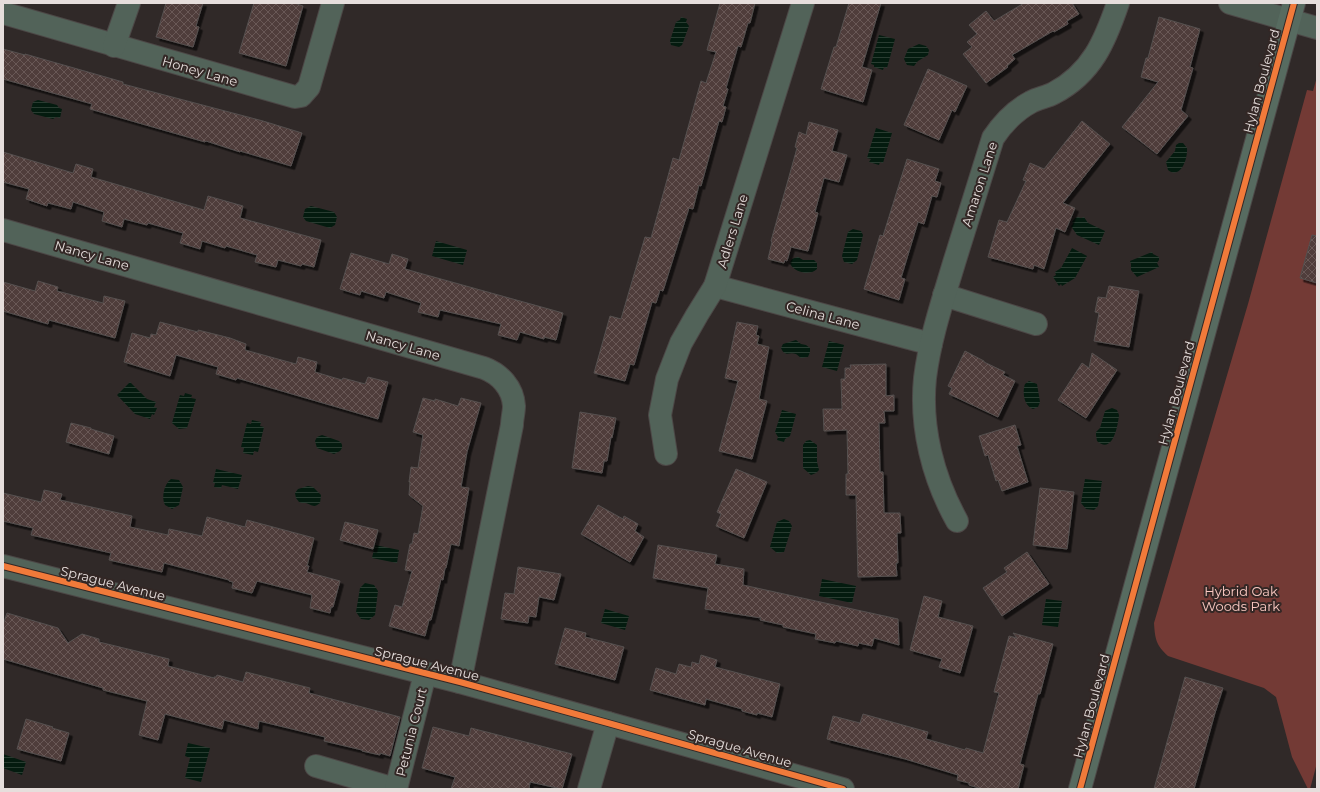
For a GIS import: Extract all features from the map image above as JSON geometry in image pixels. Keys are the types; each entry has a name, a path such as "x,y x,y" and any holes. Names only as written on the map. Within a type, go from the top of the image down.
{"main road":[{"name":"Hylan Boulevard","path":"1080,789 1292,11"}],"street":[{"path":"114,46 129,3"},
{"name":"Honey Lane","path":"3,13 295,98 301,96 309,87 333,3"},
{"name":"Adlers Lane","path":"666,454 660,415 667,379 681,343 715,286 803,3"},
{"name":"Amaron Lane","path":"957,521 936,476 928,441 925,414 925,379 931,344 944,294 993,138 999,129 1014,114 1031,102 1053,94 1083,71 1098,52 1109,31 1118,3"},
{"path":"1230,3 1292,11 1317,28"},
{"name":"Nancy Lane","path":"3,230 484,368 502,379 510,391 513,399 514,407 512,425 460,682"},
{"name":"Celina Lane","path":"715,286 931,344"},
{"path":"944,294 1036,324"},
{"name":"Sprague Avenue","path":"3,566 460,682 843,789"},
{"name":"Petunia Court","path":"316,766 396,789 425,674"},
{"path":"589,789 608,723"}],"green space":[{"name":"Hybrid Oak Woods Park","path":"1317,77 1317,763 1310,789 1308,789 1292,757 1276,697 1264,688 1168,656 1157,641 1154,623 1248,304 1307,90 1313,91"}],"shaded area":[{"path":"681,17 687,19 686,22 689,26 682,45 679,47 671,45 670,41 676,22 680,20"},
{"path":"879,35 895,39 887,68 884,67 883,70 874,67 874,65 871,64"},
{"path":"919,44 926,46 929,50 928,55 918,61 914,66 907,65 904,59 908,49"},
{"path":"38,100 57,105 62,109 60,118 56,117 53,119 34,114 31,110 33,102"},
{"path":"876,128 892,133 883,163 880,162 879,165 869,162 871,159 867,158"},
{"path":"1183,143 1187,148 1185,162 1180,170 1173,172 1168,170 1166,162 1175,151 1176,145"},
{"path":"311,206 334,212 337,217 335,225 330,228 306,221 303,217 305,209"},
{"path":"1084,217 1088,223 1105,231 1099,245 1077,235 1071,226 1075,218"},
{"path":"853,229 861,231 863,235 857,260 852,264 844,262 842,256 848,232"},
{"path":"436,241 467,250 463,265 432,256"},
{"path":"1072,248 1087,256 1075,278 1062,286 1061,284 1059,286 1053,277 1056,275 1055,272 1061,268"},
{"path":"1152,252 1159,257 1157,263 1159,267 1137,277 1131,270 1130,261"},
{"path":"798,257 803,260 814,260 817,263 817,269 806,273 795,269 791,266 790,262 792,259"},
{"path":"796,340 810,348 808,357 801,358 794,353 784,353 781,348 783,344"},
{"path":"829,341 844,345 837,371 822,367"},
{"path":"1029,381 1037,384 1040,402 1038,407 1033,409 1028,405 1024,398 1025,384"},
{"path":"130,382 147,399 156,402 154,407 157,408 154,415 152,414 150,419 135,414 117,395"},
{"path":"185,393 192,395 191,398 196,399 187,428 179,429 172,423 180,395 184,396"},
{"path":"1112,408 1117,410 1119,415 1116,431 1111,442 1102,444 1097,441 1096,432 1100,428 1105,411"},
{"path":"782,410 796,414 790,436 785,439 784,442 777,440 778,437 775,432"},
{"path":"252,420 261,422 260,426 264,427 258,452 254,451 253,455 243,453 244,448 241,447 247,423 251,424"},
{"path":"322,435 339,441 342,446 340,451 334,454 317,448 315,441 317,437"},
{"path":"810,440 817,445 817,462 819,470 811,475 803,468 803,445 806,441"},
{"path":"216,469 242,475 238,489 222,485 221,488 214,487 215,483 213,483"},
{"path":"171,479 179,480 183,487 179,505 172,509 165,505 163,499 165,488"},
{"path":"1085,479 1102,481 1098,506 1094,510 1086,509 1081,503"},
{"path":"308,486 313,487 321,495 320,503 316,506 299,502 296,498 295,493 298,489"},
{"path":"784,519 789,521 792,526 784,552 777,553 770,547 777,522"},
{"path":"375,545 399,550 397,563 372,558"},
{"path":"822,579 856,586 852,603 819,596"},
{"path":"365,583 374,585 378,591 375,615 369,620 361,619 356,612 360,588"},
{"path":"1046,599 1062,601 1058,627 1042,625"},
{"path":"605,609 629,616 625,630 601,623"},
{"path":"188,743 210,748 201,782 185,778 190,758 185,756"},
{"path":"3,754 26,762 22,775 3,768"}],"building":[{"path":"166,3 203,3 196,26 199,27 193,47 156,37"},
{"path":"254,3 294,3 303,6 286,66 239,53"},
{"path":"720,3 755,3 750,23 748,23 741,47 738,46 726,88 728,89 723,106 726,107 722,122 719,121 701,186 699,185 693,209 689,208 663,291 660,290 656,303 652,302 634,365 630,364 625,381 594,373 610,316 621,319 645,237 651,238 673,158 679,160 701,81 706,83 716,52 707,50"},
{"path":"849,3 881,3 862,67 872,70 863,102 821,89 834,47 836,47"},
{"path":"1024,3 1072,3 1079,14 1067,21 1068,24 1012,55 1015,59 1007,66 1008,67 986,83 963,54 972,47 967,42 977,34 969,25 986,11 994,21"},
{"path":"1159,17 1200,29 1190,67 1193,68 1181,110 1188,116 1157,154 1122,127 1158,82 1141,77 1146,58 1148,58"},
{"path":"3,49 123,82 123,84 263,121 302,133 291,166 90,109 92,104 3,79"},
{"path":"928,69 967,86 955,112 952,110 939,140 904,125"},
{"path":"1082,121 1110,144 1063,203 1075,208 1065,232 1056,228 1044,269 1034,265 1033,269 988,257 999,220 1007,222 1026,181 1023,180 1030,163 1044,169"},
{"path":"809,122 838,130 832,151 847,155 839,182 824,178 815,212 818,213 808,251 791,247 787,261 785,260 784,263 768,259 771,241 797,148 795,147 799,132 806,135"},
{"path":"3,152 73,173 76,164 93,169 91,177 204,210 208,196 243,206 240,218 321,240 314,267 302,264 301,266 278,260 276,267 255,262 257,255 226,246 225,248 202,241 200,249 180,243 183,233 148,223 147,225 124,219 122,227 102,221 104,212 73,202 71,209 48,203 47,206 26,199 29,189 3,182"},
{"path":"907,159 939,169 935,181 941,183 937,197 932,196 924,224 918,222 901,278 905,279 899,300 864,289 880,235 883,236"},
{"path":"1312,235 1317,236 1317,283 1300,278"},
{"path":"351,253 389,264 392,254 408,259 405,269 563,313 556,340 544,337 544,339 520,332 517,340 498,335 501,324 440,310 438,317 418,312 421,303 386,292 384,298 361,291 360,295 340,289"},
{"path":"38,281 58,287 57,291 103,303 104,296 125,301 115,338 49,320 48,324 3,311 3,282 35,291"},
{"path":"1109,286 1139,291 1129,347 1094,341 1099,313 1095,312 1098,297 1106,298"},
{"path":"160,322 198,332 198,330 230,338 246,344 245,350 296,364 298,357 317,362 315,372 342,380 343,378 365,384 368,377 388,382 378,419 237,378 236,380 216,374 218,367 176,355 170,376 124,362 132,333 150,338 151,334 156,335"},
{"path":"737,322 758,326 756,335 759,336 757,344 769,347 759,399 767,401 752,459 719,451 738,381 725,378"},
{"path":"965,351 1005,372 1003,375 1015,381 998,417 949,394 952,388 948,386"},
{"path":"1092,353 1117,370 1086,418 1058,400 1082,363 1089,368"},
{"path":"886,364 886,396 894,395 894,411 884,411 885,423 879,423 880,472 883,472 884,513 900,513 901,533 897,533 897,576 858,577 856,495 846,495 846,474 848,474 847,430 824,431 823,409 842,409 841,379 845,379 845,368 851,368 850,365"},
{"path":"423,398 435,401 435,399 458,406 461,398 481,403 467,452 461,487 469,488 459,546 451,544 443,580 441,579 431,620 429,620 425,636 389,626 395,605 402,607 412,571 405,570 410,544 412,544 414,533 418,534 423,506 409,495 409,482 411,467 418,468 423,435 413,432"},
{"path":"580,412 616,418 607,461 604,461 602,473 572,468"},
{"path":"71,423 114,436 109,454 66,442"},
{"path":"1015,425 1021,445 1017,446 1028,482 1002,491 998,480 996,481 988,455 985,456 979,436"},
{"path":"736,469 767,482 744,538 716,526 721,514 717,512"},
{"path":"1040,488 1074,492 1067,549 1033,545"},
{"path":"44,490 62,494 60,500 132,516 130,527 168,535 169,529 202,536 207,517 245,527 247,520 314,538 307,566 309,566 307,572 340,581 333,607 331,607 330,613 310,608 312,595 257,581 252,593 232,588 233,582 229,580 164,563 162,572 109,560 111,553 31,535 33,528 3,521 3,493 41,502"},
{"path":"598,505 623,519 624,516 638,524 635,531 644,537 630,562 581,534"},
{"path":"345,522 378,530 373,549 340,540"},
{"path":"658,545 717,555 715,564 744,569 743,585 898,619 899,645 874,638 872,646 859,643 858,646 836,641 835,643 815,639 816,634 783,627 783,625 760,620 761,618 705,609 708,588 653,578"},
{"path":"1027,552 1049,584 1002,616 983,588 1007,572 1004,568"},
{"path":"518,567 561,574 554,600 539,597 536,617 529,616 528,623 501,619 505,593 514,594"},
{"path":"924,596 942,601 938,617 973,626 960,673 939,667 942,659 910,650"},
{"path":"7,613 58,628 68,643 82,634 99,639 99,642 169,659 168,666 214,678 217,675 243,682 246,672 310,688 309,693 400,717 390,756 362,751 324,741 325,737 259,721 258,729 224,720 222,729 165,714 158,740 139,735 147,701 103,690 103,688 3,659 3,625"},
{"path":"565,628 586,633 585,637 624,647 615,680 555,664"},
{"path":"1013,633 1053,644 1040,694 1038,694 1020,764 1024,765 1018,789 982,789 969,785 969,783 957,780 958,775 905,759 827,739 833,716 860,723 863,714 928,732 926,739 965,750 966,748 983,753 999,693 994,692 1009,636 1017,638"},
{"path":"701,655 717,660 715,667 780,684 772,717 742,711 742,709 706,699 705,705 650,690 656,668 676,674 679,664 691,667 692,662 699,664"},
{"path":"1185,677 1223,688 1194,789 1154,789"},
{"path":"26,719 69,733 61,761 17,749"},
{"path":"433,727 469,736 471,728 572,754 562,789 530,782 529,789 451,789 455,777 422,768"}],"cycle path":[{"path":"1080,789 1294,3"},
{"path":"3,566 460,682 843,789"}]}
